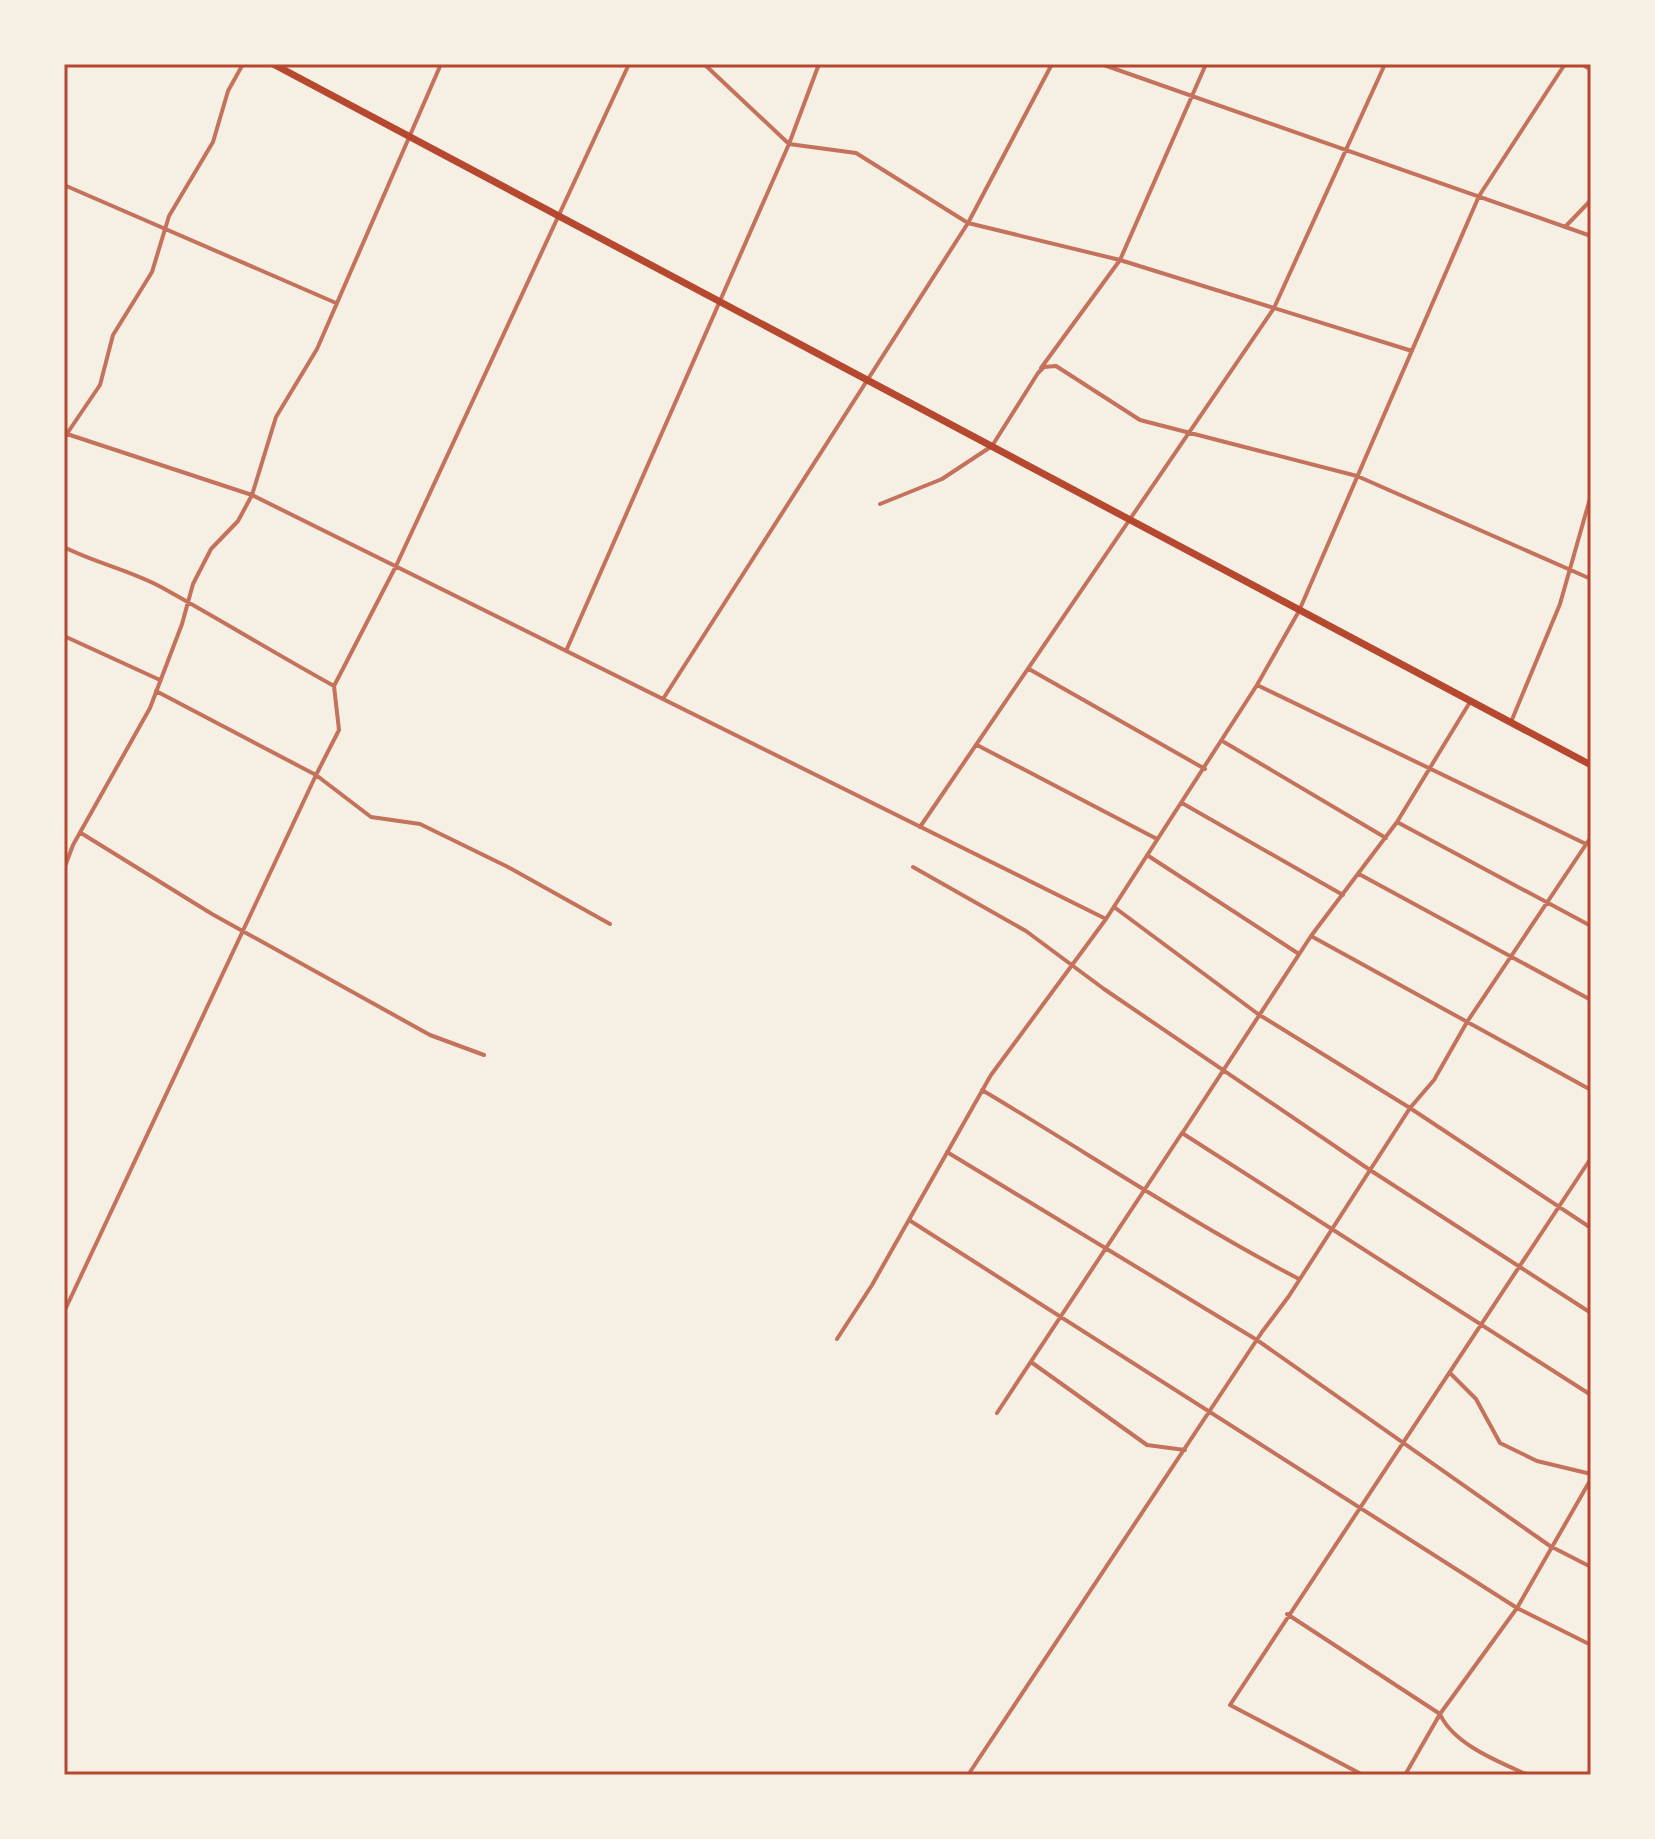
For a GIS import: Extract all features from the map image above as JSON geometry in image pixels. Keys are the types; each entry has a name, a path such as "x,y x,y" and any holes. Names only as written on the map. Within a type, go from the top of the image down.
{"highway":[{"path":"273,64 1591,765"}],"street":[{"path":"243,64 228,91 213,142 165,228 152,272 113,335 100,385 65,435 252,495 1106,919"},
{"path":"64,869 156,691 193,584 211,549 238,521 252,495 276,417 317,349 412,139 441,64"},
{"path":"64,1312 339,730 334,686 396,566 629,64"},
{"path":"704,64 789,144 856,153 968,223 1120,260 1412,351"},
{"path":"566,651 789,144 819,64"},
{"path":"663,699 968,223 1052,64"},
{"path":"1101,64 1591,236"},
{"path":"880,504 942,479 992,446 1038,373 1120,260 1206,64"},
{"path":"920,827 1274,308 1385,64"},
{"path":"837,1339 982,1090 1106,919 1224,742 1257,685 1299,611 1479,196 1565,64"},
{"path":"1582,64 1591,70"},
{"path":"64,185 336,303"},
{"path":"1565,227 1591,200"},
{"path":"1038,373 1050,365 1062,368 1140,420 1357,476 1591,579"},
{"path":"1511,722 1571,571 1591,495"},
{"path":"64,547 88,560 113,564 161,587 187,605 334,686"},
{"path":"64,636 160,680"},
{"path":"1029,669 1205,769"},
{"path":"1257,685 1586,844"},
{"path":"156,691 316,775 371,817 420,824 508,867 610,924"},
{"path":"997,1413 1258,1014 1311,936 1397,822 1470,702"},
{"path":"1224,742 1386,838"},
{"path":"977,745 1157,839"},
{"path":"1182,802 1343,895"},
{"path":"1397,822 1591,926"},
{"path":"81,833 243,930 430,1035 484,1055"},
{"path":"968,1775 1006,1713 1049,1656 1300,1279 1410,1108 1434,1080 1467,1022 1591,837"},
{"path":"1147,855 1299,954"},
{"path":"913,867 1026,931 1370,1170 1591,1313"},
{"path":"1359,874 1591,1000"},
{"path":"1114,907 1258,1014 1410,1108 1591,1228"},
{"path":"1311,936 1591,1090"},
{"path":"982,1090 1146,1187 1219,1237 1300,1279"},
{"path":"1182,1133 1591,1395"},
{"path":"947,1152 1257,1340 1550,1546 1591,1567"},
{"path":"1363,1775 1230,1705 1287,1614 1591,1158"},
{"path":"909,1220 1517,1608 1591,1645"},
{"path":"1031,1362 1147,1445 1185,1450"},
{"path":"1405,1775 1440,1714 1517,1608 1591,1477 1537,1461 1500,1443 1476,1399 1450,1373"},
{"path":"1287,1614 1440,1714 1447,1729 1503,1764 1528,1775"}]}
